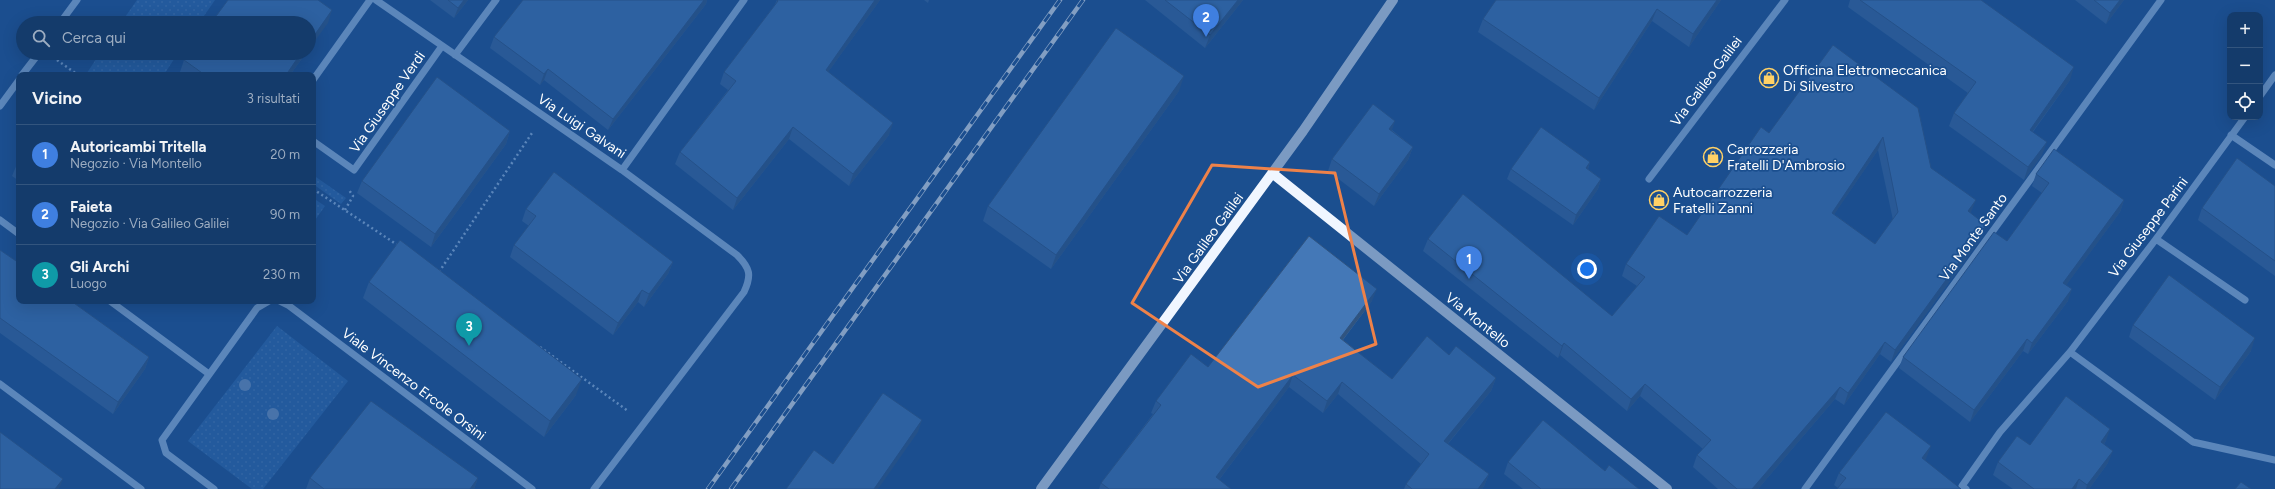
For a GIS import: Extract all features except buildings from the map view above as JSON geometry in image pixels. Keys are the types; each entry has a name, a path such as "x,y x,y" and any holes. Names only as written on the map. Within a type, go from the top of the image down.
{"main road":[{"name":"Via Galileo Galilei","path":"1041,489 1272,174 1393,0"},
{"name":"Via Montello","path":"1272,174 1667,489"}],"street":[{"path":"65,16 77,0"},
{"path":"316,76 370,0"},
{"name":"Via Luigi Galvani","path":"376,0 622,170 743,0"},
{"path":"455,55 496,0"},
{"name":"Via Galileo Galilei","path":"1649,179 1785,0"},
{"name":"Via Monte Santo","path":"1805,489 2161,0"},
{"name":"Via Giuseppe Verdi","path":"316,143 354,170 442,46"},
{"path":"24,72 33,60"},
{"path":"2263,92 2275,75"},
{"path":"0,106 16,84"},
{"name":"Via Giuseppe Parini","path":"1966,489 1962,486 2000,432 2070,352 2156,239 2243,120"},
{"path":"2232,135 2275,165"},
{"path":"594,489 744,292 750,275 747,265 737,255 622,170"},
{"path":"0,220 16,232"},
{"path":"2156,239 2245,300"},
{"path":"114,304 210,374"},
{"path":"214,489 166,454 162,440 257,308 264,304"},
{"name":"Viale Vincenzo Ercole Orsini","path":"285,304 294,309 532,489"},
{"path":"2070,352 2193,442 2275,460"},
{"path":"0,384 142,489"}],"path":[{"path":"57,60 74,72"},
{"path":"438,272 544,116"},
{"path":"316,191 404,250"},
{"path":"433,270 442,276"},
{"path":"536,344 645,423"}],"highlighted area":[{"path":"1212,165 1335,173 1376,344 1258,387 1132,303"}],"shaded area":[{"path":"137,0 215,0 204,16 126,16"},
{"path":"95,60 173,60 166,72 88,72"},
{"path":"316,177 346,198 341,204 316,186"},
{"path":"316,200 325,206 316,219"},
{"path":"277,326 348,381 263,489 252,489 188,441"}],"railway":[{"path":"708,489 1060,0"},
{"path":"731,489 1083,0"}],"place":[{"name":"Faieta","path":"1206,37"},
{"name":"Officina Elettromeccanica Di Silvestro","path":"1769,78"},
{"name":"Carrozzeria Fratelli D'Ambrosio","path":"1713,157"},
{"name":"Autocarrozzeria Fratelli Zanni","path":"1659,200"},
{"name":"Autoricambi Tritella","path":"1469,279"},
{"name":"Gli Archi","path":"469,346"}]}
